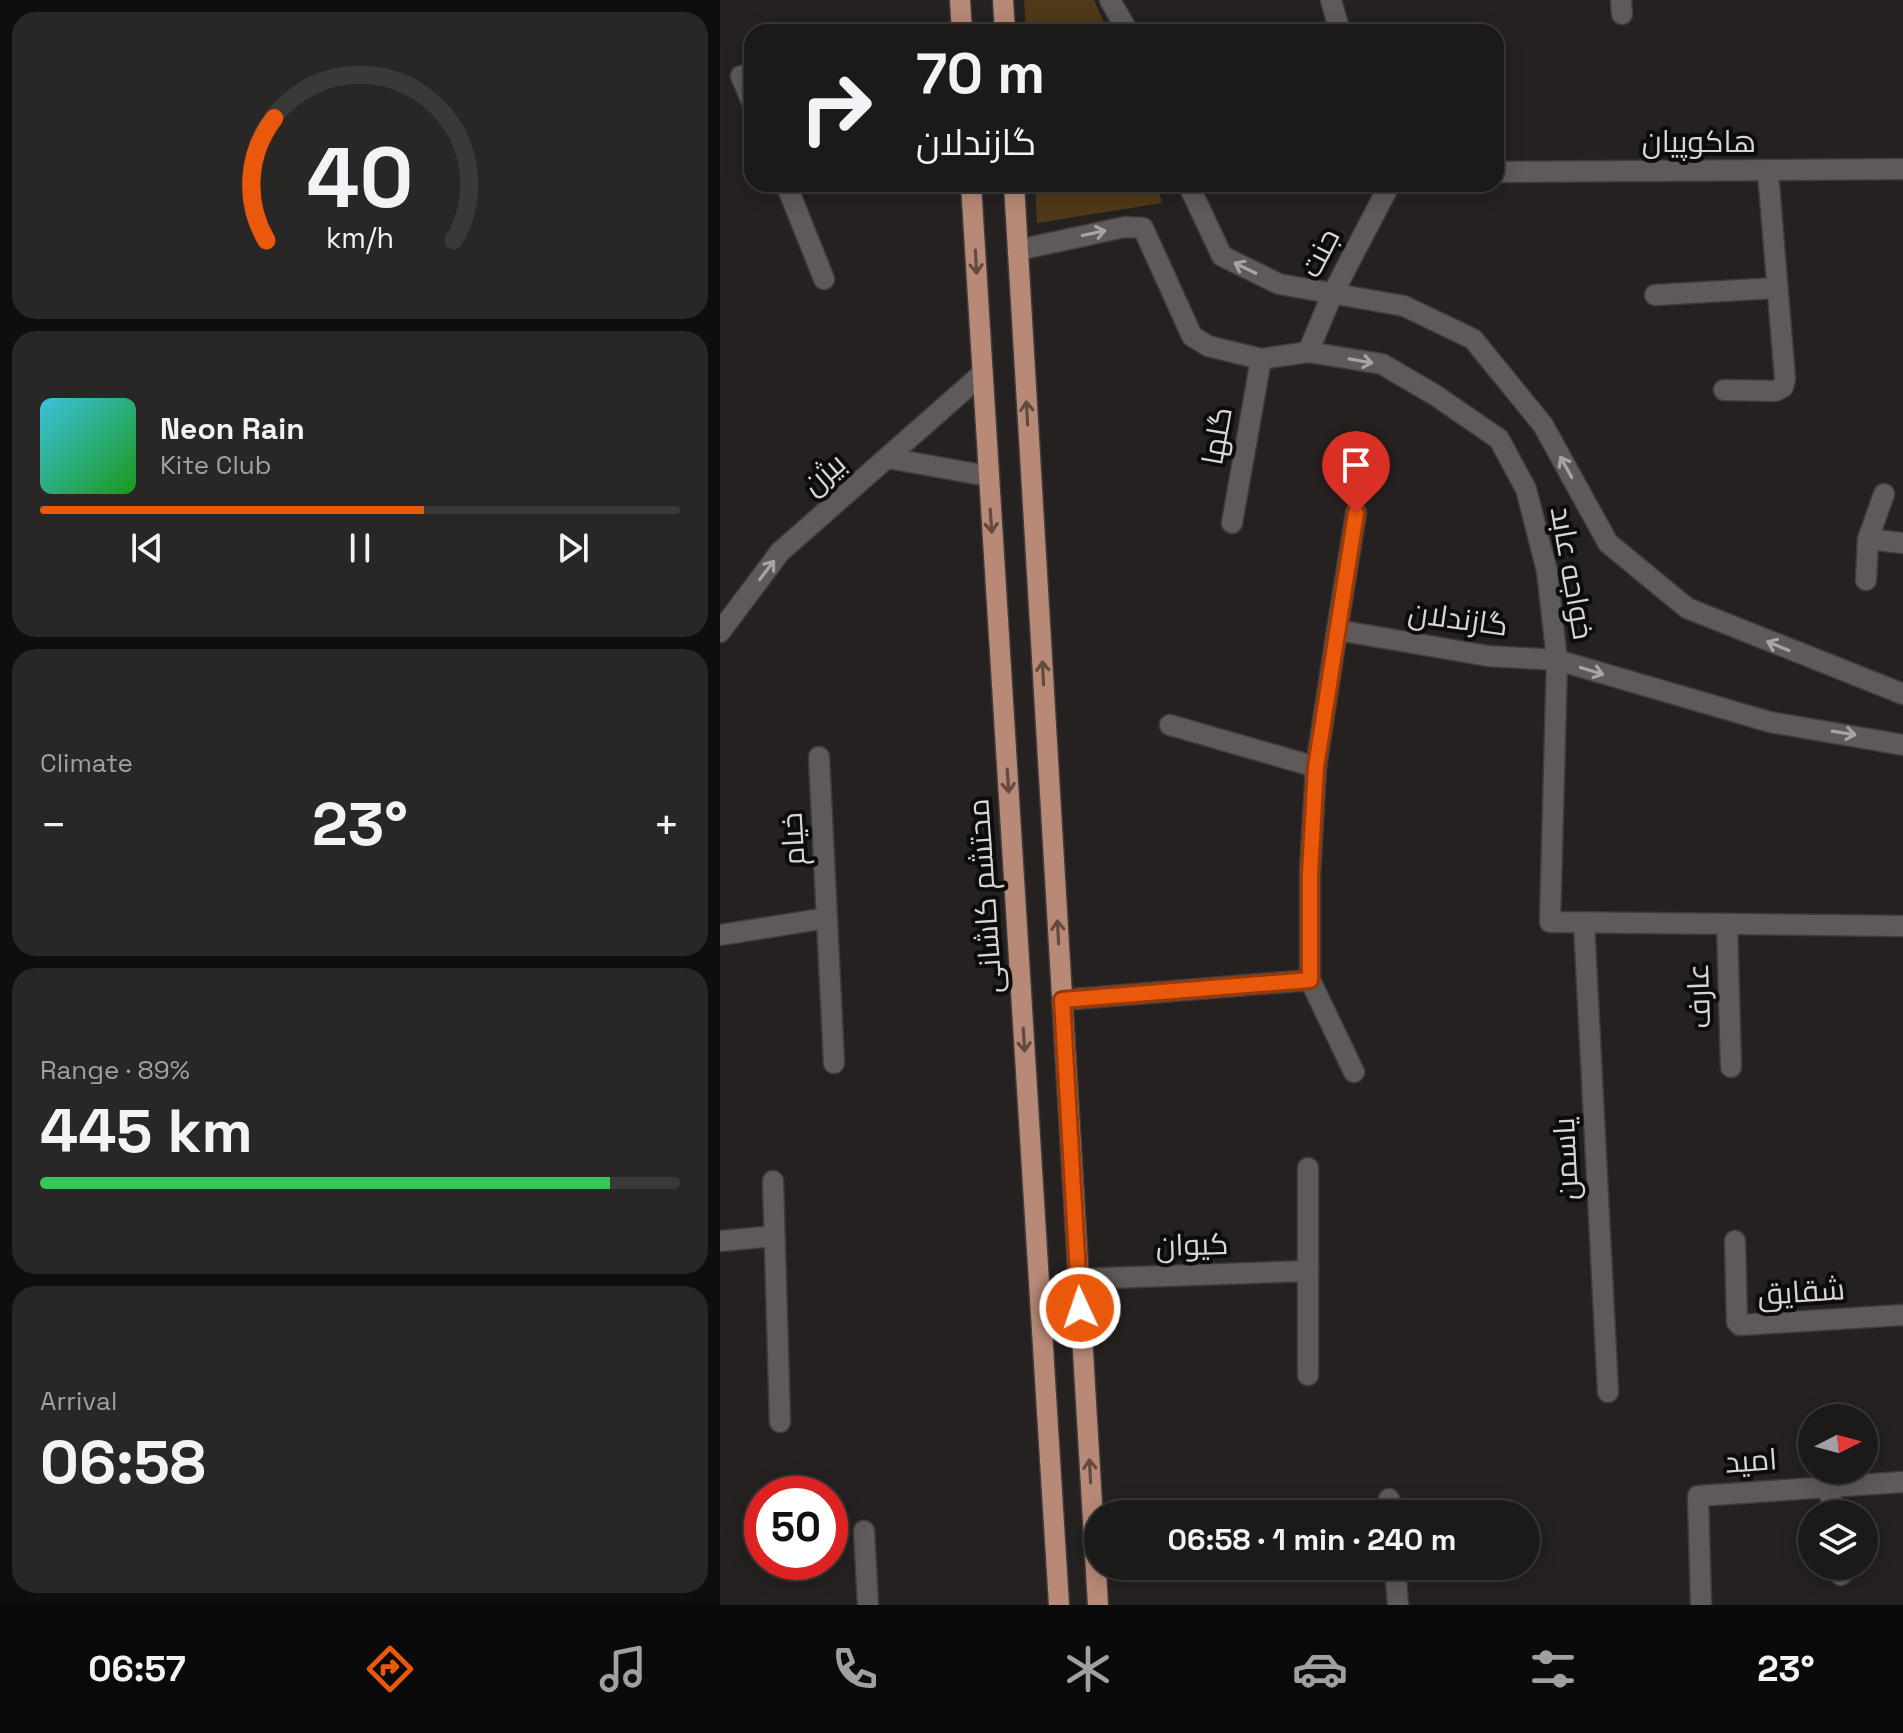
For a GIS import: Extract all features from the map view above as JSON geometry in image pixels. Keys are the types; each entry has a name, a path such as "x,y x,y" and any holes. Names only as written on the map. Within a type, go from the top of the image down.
{"main road":[{"path":"960,0 962,24"},
{"path":"1003,0 1004,24"},
{"name":"محتشم کاشانی","path":"971,192 1059,1605"},
{"path":"1014,192 1098,1605"}],"street":[{"path":"1110,0 1124,24"},
{"path":"1331,0 1338,24"},
{"path":"741,76 744,83"},
{"name":"هاکوپیان","path":"1504,172 1903,169"},
{"path":"1724,390 1775,391 1783,387 1768,172"},
{"path":"789,192 824,279"},
{"name":"خواجه عابد","path":"1192,192 1222,256 1279,284 1404,306 1473,339 1543,425 1608,543 1687,608 1903,694"},
{"name":"جنت","path":"1308,352 1332,295 1386,192"},
{"name":"خواجه عابد","path":"1018,250 1125,227 1143,228 1192,336 1208,346 1261,359 1308,352 1382,364 1435,395 1499,439 1526,489 1547,571 1557,660 1770,722 1903,745"},
{"path":"1655,295 1776,288"},
{"name":"گلها","path":"1232,523 1261,359"},
{"name":"بیژن","path":"720,632 780,552 982,374"},
{"path":"887,458 988,476"},
{"path":"1866,580 1868,539 1884,494"},
{"path":"1354,1072 1310,980 1310,873 1316,767 1356,513"},
{"path":"1868,539 1903,543"},
{"name":"گازندلان","path":"1337,630 1488,656 1557,660"},
{"path":"1557,660 1548,917 1554,923 1903,926"},
{"path":"1170,725 1316,767"},
{"name":"خیام","path":"819,757 834,1063"},
{"path":"720,935 827,918"},
{"name":"یاسمن","path":"1584,923 1608,1392"},
{"name":"عارف","path":"1727,924 1731,1067"},
{"path":"1062,1000 1310,980"},
{"path":"1308,1168 1308,1375"},
{"path":"773,1181 780,1422"},
{"path":"720,1241 774,1236"},
{"name":"شقایق","path":"1735,1241 1737,1322 1740,1325 1903,1315"},
{"name":"کیوان","path":"1078,1279 1308,1271"},
{"name":"امید","path":"1701,1605 1698,1496 1903,1482"},
{"path":"1829,1486 1831,1500"},
{"path":"864,1531 868,1605"},
{"path":"1396,1580 1398,1605"}],"shaded area":[{"path":"1024,0 1094,0 1104,24 1026,24"},
{"path":"1035,192 1159,192 1162,203 1037,223"}],"route":[{"path":"1080,1308 1062,1000 1310,980 1310,873 1316,767 1356,513"}]}
